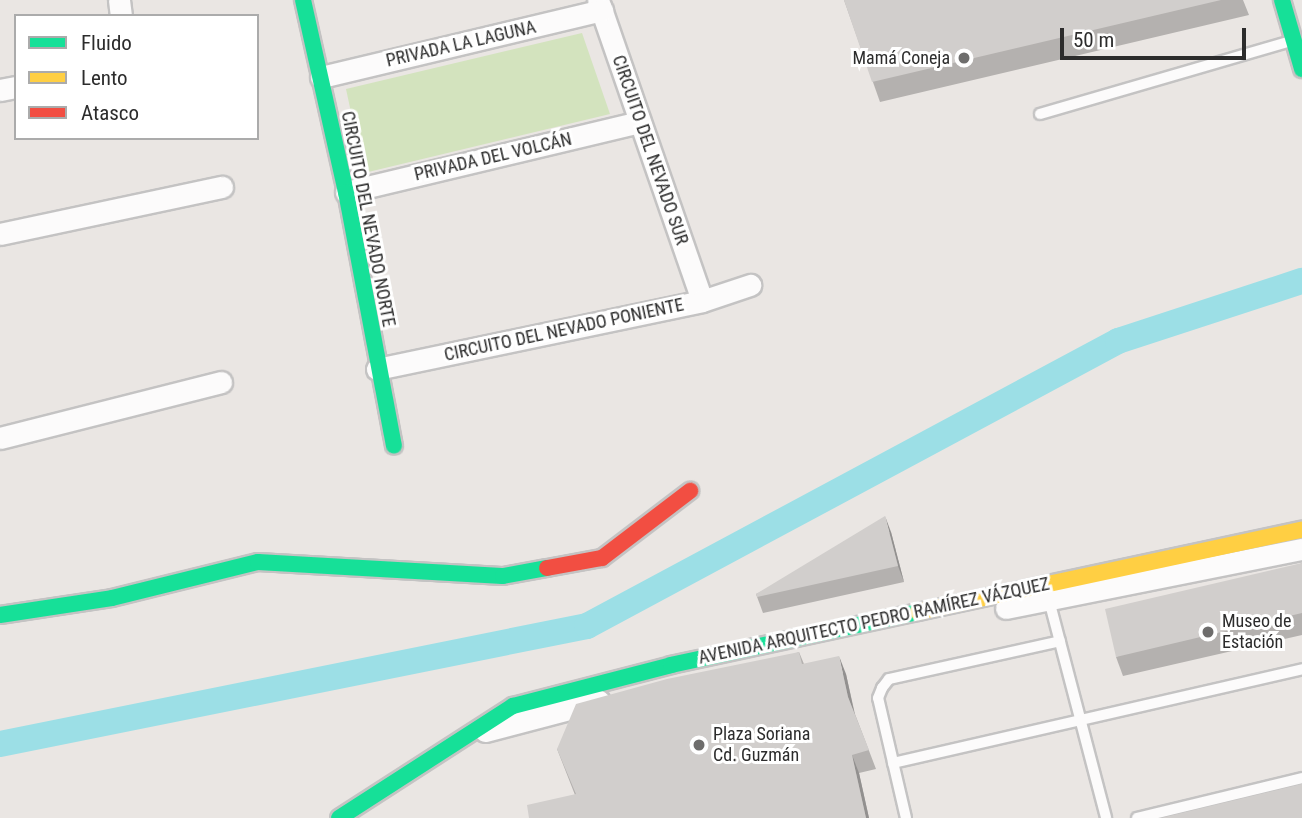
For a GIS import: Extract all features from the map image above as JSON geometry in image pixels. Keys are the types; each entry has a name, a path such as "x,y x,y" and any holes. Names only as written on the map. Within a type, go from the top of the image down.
{"street":[{"name":"CIRCUITO DEL NEVADO NORTE","path":"303,0 346,192 377,369 394,446"},
{"path":"1283,0 1302,69"},
{"name":"PRIVADA LA LAGUNA","path":"321,77 600,5"},
{"name":"CIRCUITO DEL NEVADO SUR","path":"600,5 702,301"},
{"name":"PRIVADA DEL VOLCÁN","path":"346,192 640,122"},
{"path":"0,234 222,187"},
{"name":"CIRCUITO DEL NEVADO PONIENTE","path":"377,369 702,301 750,285"},
{"path":"0,438 221,382"},
{"path":"0,615 112,597 258,562 503,576 602,558 690,491"},
{"name":"AVENIDA ARQUITECTO PEDRO RAMÍREZ VÁZQUEZ","path":"339,818 456,739 513,706 671,665 1302,530"},
{"name":"AVENIDA ARQUITECTO PEDRO RAMÍREZ VÁZQUEZ","path":"456,739 838,643 1302,550"}],"lane":[{"path":"1040,114 1294,40"},
{"path":"1049,600 1106,818"},
{"path":"906,818 878,698 889,679 1059,641"},
{"path":"893,763 1302,670"},
{"path":"1137,818 1302,778"}],"green space":[{"path":"582,33 610,114 364,173 346,89"}],"building":[{"name":"Mamá Coneja","path":"844,0 1221,0 872,82"},
{"path":"885,516 898,566 757,597 756,594"},
{"path":"1302,563 1302,613 1116,657 1105,609"},
{"name":"Plaza Soriana Cd. Guzmán","path":"799,652 802,664 839,656 848,697 869,750 852,755 866,818 529,818 527,805 576,794 557,749 576,704 667,679"},
{"path":"1302,784 1302,818 1161,818"}],"waterway":[{"path":"0,744 587,626 1118,341 1302,281"}],"traffic: fast":[{"path":"303,0 346,192 394,446"},
{"path":"1282,0 1302,69"},
{"path":"0,615 112,598 258,562 503,576 547,568"},
{"path":"339,818 513,706 671,665 918,612"}],"traffic: slow":[{"path":"918,612 1302,530"}],"traffic: jam":[{"path":"547,568 602,558 690,491"}],"place":[{"name":"Mamá Coneja","path":"964,58"},
{"name":"Museo de Estación","path":"1208,632"},
{"name":"Plaza Soriana Cd. Guzmán","path":"699,745"}]}
